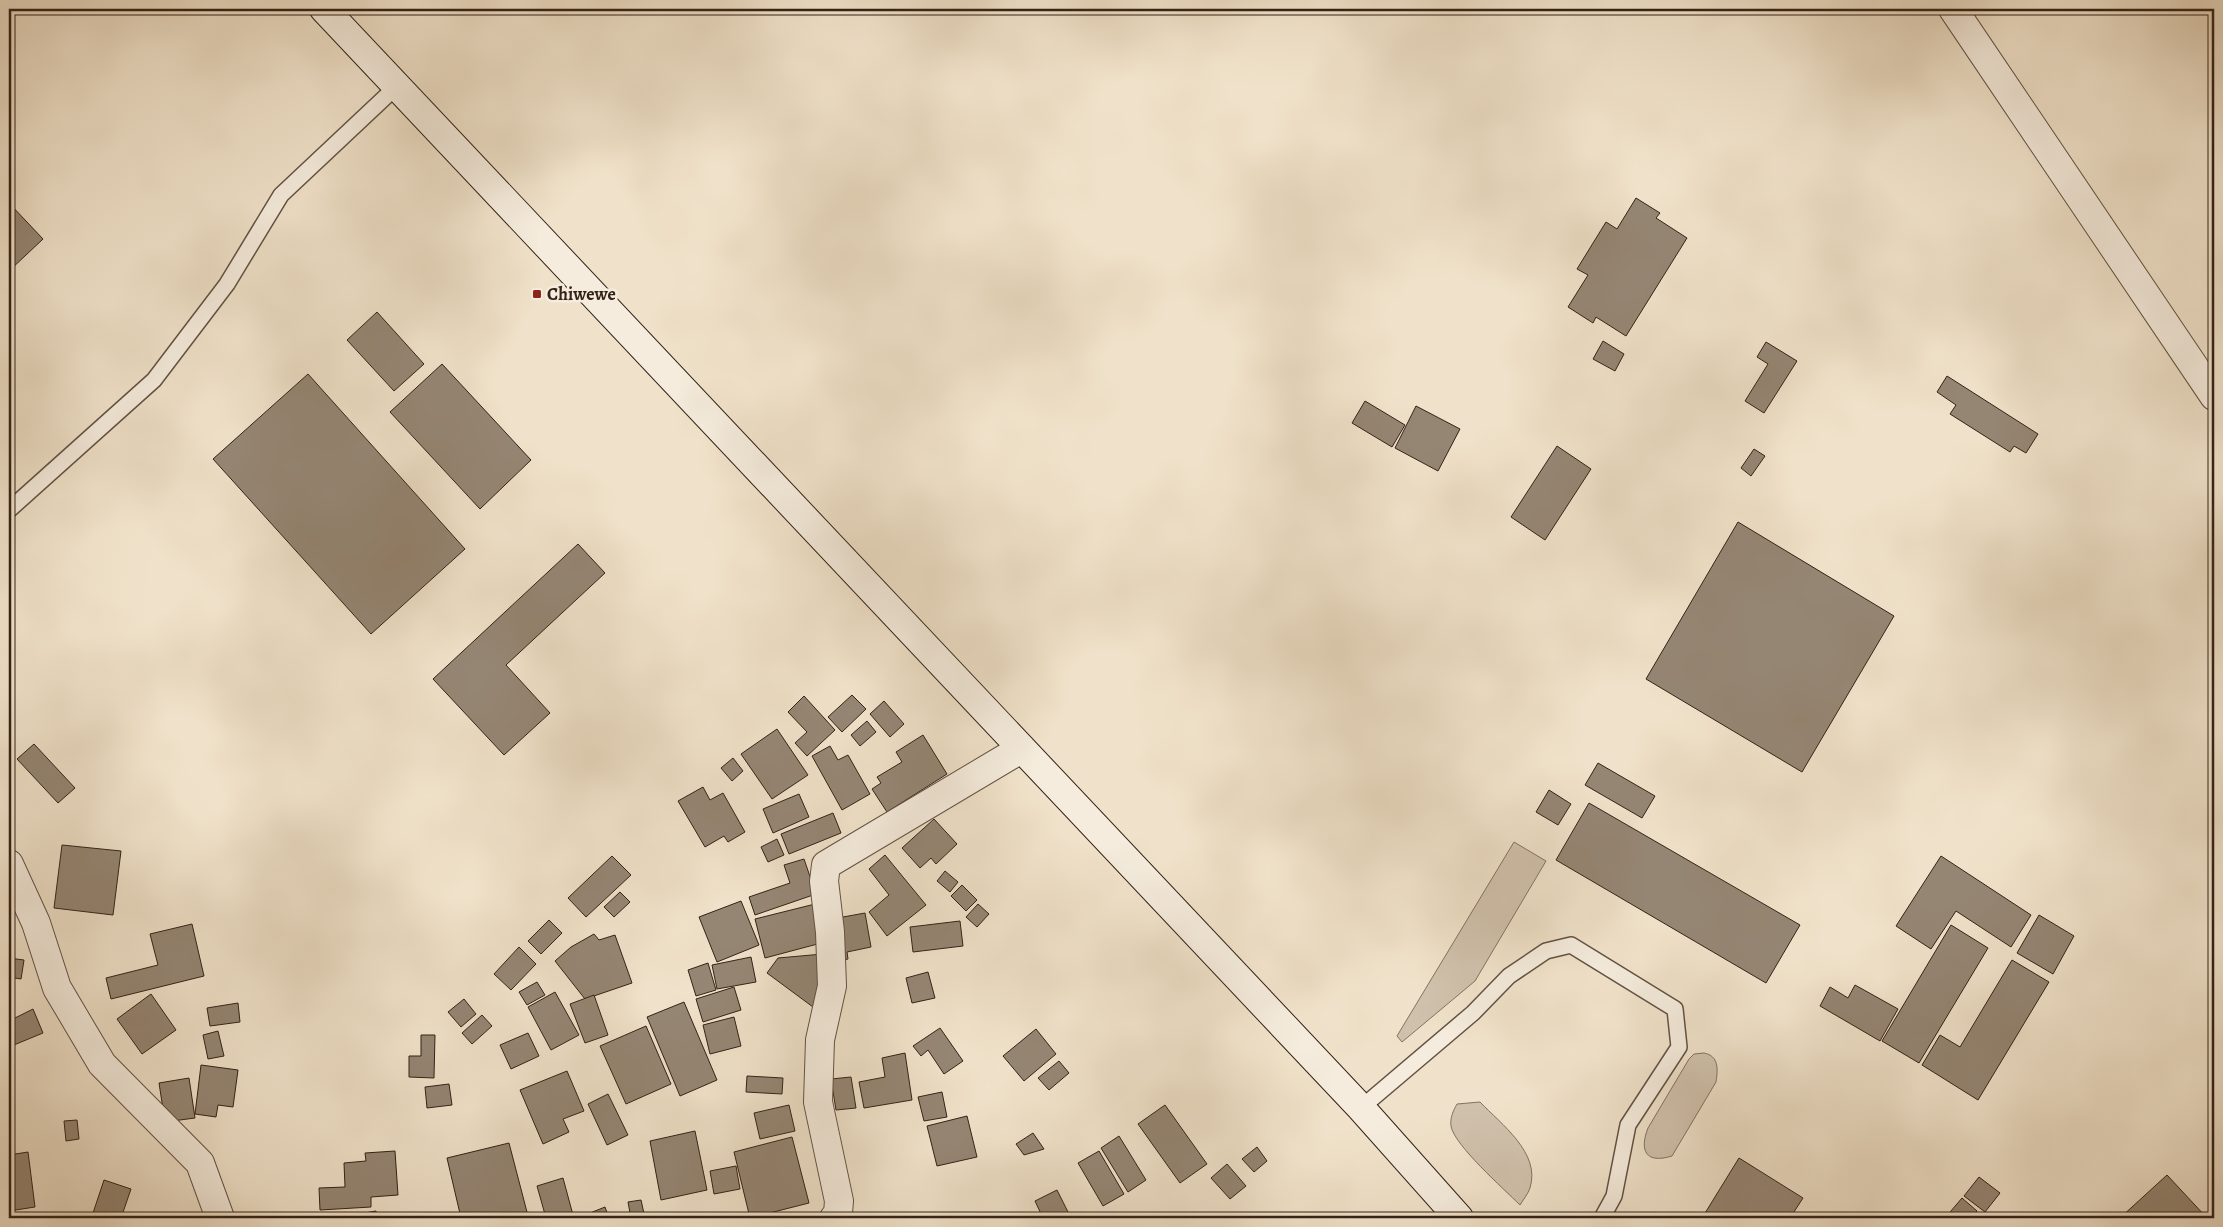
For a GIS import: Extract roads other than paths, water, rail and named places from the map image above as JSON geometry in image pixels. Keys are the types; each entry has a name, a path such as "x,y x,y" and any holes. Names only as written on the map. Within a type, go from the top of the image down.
{"main road":[{"path":"324,9 1361,1108 1459,1218"},
{"path":"1953,9 2214,396"},
{"path":"834,1218 838,1213 839,1200 818,1102 820,1040 832,986 830,932 824,881 826,865 1021,749"},
{"path":"9,864 36,923 57,988 102,1064 200,1163 220,1218"}],"lane":[{"path":"9,510 154,380 227,284 281,194 397,86"},
{"path":"1361,1108 1474,1013 1509,976 1546,951 1571,945 1676,1009 1679,1047 1628,1125 1614,1196 1602,1218"}],"place":[{"name":"Chiwewe","path":"537,294"}]}
